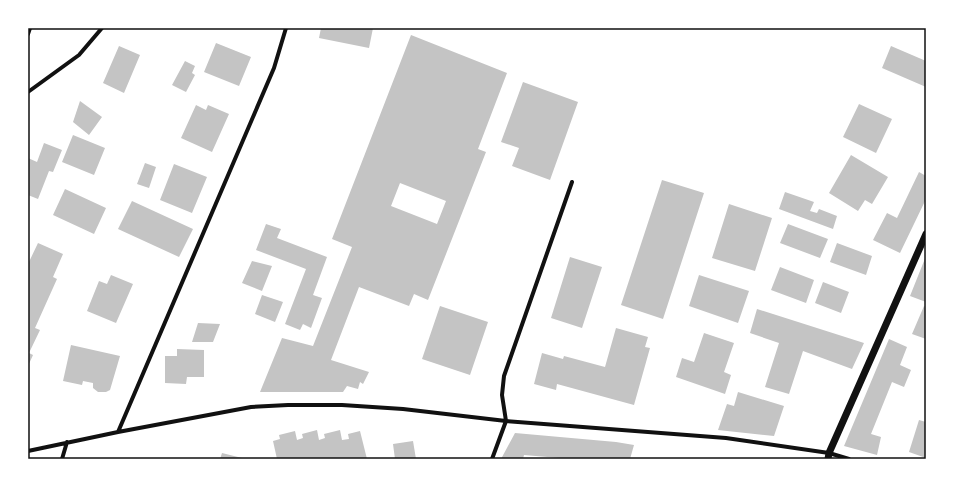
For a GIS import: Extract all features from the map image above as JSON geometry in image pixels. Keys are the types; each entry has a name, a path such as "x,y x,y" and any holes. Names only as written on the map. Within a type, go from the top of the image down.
{"street":[{"path":"28,34 30,28"},
{"path":"28,92 79,55 102,28"},
{"path":"118,432 274,68 286,28"},
{"path":"492,459 506,420 502,396 504,376 572,182"},
{"path":"829,456 926,234"},
{"path":"28,451 67,442 250,407 342,405 403,409 506,420 726,438 849,459"},
{"path":"62,459 67,442"}],"building":[{"path":"321,28 373,28 369,48 319,38"},
{"path":"411,35 507,73 478,149 486,152 428,300 414,294 409,306 359,287 331,360 369,372 363,384 360,382 358,389 347,386 343,392 260,392 282,338 313,346 352,247 332,239","holes":["400,183 446,201 437,224 391,206"]},
{"path":"216,43 251,57 239,86 204,72"},
{"path":"119,46 140,55 124,93 103,83"},
{"path":"891,46 926,61 926,87 882,68"},
{"path":"185,61 195,66 192,73 195,75 186,92 172,85"},
{"path":"523,82 578,102 550,180 512,166 519,148 501,142"},
{"path":"80,101 102,117 89,135 73,122"},
{"path":"859,104 892,119 876,153 843,137"},
{"path":"196,105 206,110 208,105 229,114 212,152 181,138"},
{"path":"73,135 105,148 94,175 62,162"},
{"path":"44,143 62,150 53,172 49,171 38,199 28,195 28,158 37,162"},
{"path":"851,155 888,177 872,204 865,200 858,211 829,193"},
{"path":"145,163 156,167 149,188 137,184"},
{"path":"174,164 207,177 192,213 160,200"},
{"path":"919,172 926,176 926,199 900,253 873,240 887,213 897,218"},
{"path":"662,180 704,193 663,319 621,305"},
{"path":"65,189 106,208 94,234 53,215"},
{"path":"785,192 814,202 810,211 817,213 819,209 837,216 833,229 779,209"},
{"path":"132,201 193,229 179,257 118,229"},
{"path":"729,204 772,218 755,271 712,258"},
{"path":"266,224 281,229 277,238 327,257 313,295 322,298 311,328 303,324 300,330 285,324 306,269 256,250"},
{"path":"788,224 828,239 820,258 780,243"},
{"path":"38,243 63,254 53,277 57,279 35,328 40,330 29,353 33,355 28,366 28,264"},
{"path":"837,243 872,256 866,275 830,262"},
{"path":"926,256 926,302 910,296"},
{"path":"570,257 602,267 582,328 551,318"},
{"path":"252,261 272,266 262,291 242,283"},
{"path":"780,267 814,280 806,303 771,290"},
{"path":"111,275 133,284 116,323 87,311 99,281 107,284"},
{"path":"699,275 749,291 738,323 689,306"},
{"path":"823,282 849,292 841,313 815,303"},
{"path":"262,295 283,302 275,322 255,314"},
{"path":"440,306 488,322 470,375 422,359"},
{"path":"924,306 926,307 926,339 912,334"},
{"path":"757,309 864,343 852,369 803,351 789,394 765,387 779,343 750,333"},
{"path":"198,323 220,324 213,342 192,342"},
{"path":"616,328 648,337 645,347 650,348 634,405 557,384 556,390 534,384 542,353 563,359 564,356 605,367"},
{"path":"704,333 734,343 724,372 731,375 725,394 676,377 682,358 694,362"},
{"path":"889,339 907,347 900,365 911,370 904,387 892,382 871,434 881,437 877,455 844,446"},
{"path":"71,345 120,356 110,390 106,392 98,392 93,388 93,383 83,381 82,385 63,381"},
{"path":"177,349 204,350 204,377 187,377 186,384 165,383 165,356 177,356"},
{"path":"738,392 784,406 774,436 718,430 727,404 734,406"},
{"path":"919,420 926,422 926,458 909,452"},
{"path":"317,430 319,440 325,438 324,434 340,430 342,440 349,439 348,434 360,431 367,459 277,459 273,441 280,439 279,435 295,431 297,440 303,438 302,434"},
{"path":"515,433 634,445 630,459 571,459 524,455 523,459 501,459"},
{"path":"413,441 416,459 395,459 393,444"},
{"path":"222,453 242,458 242,459 220,459"}]}
